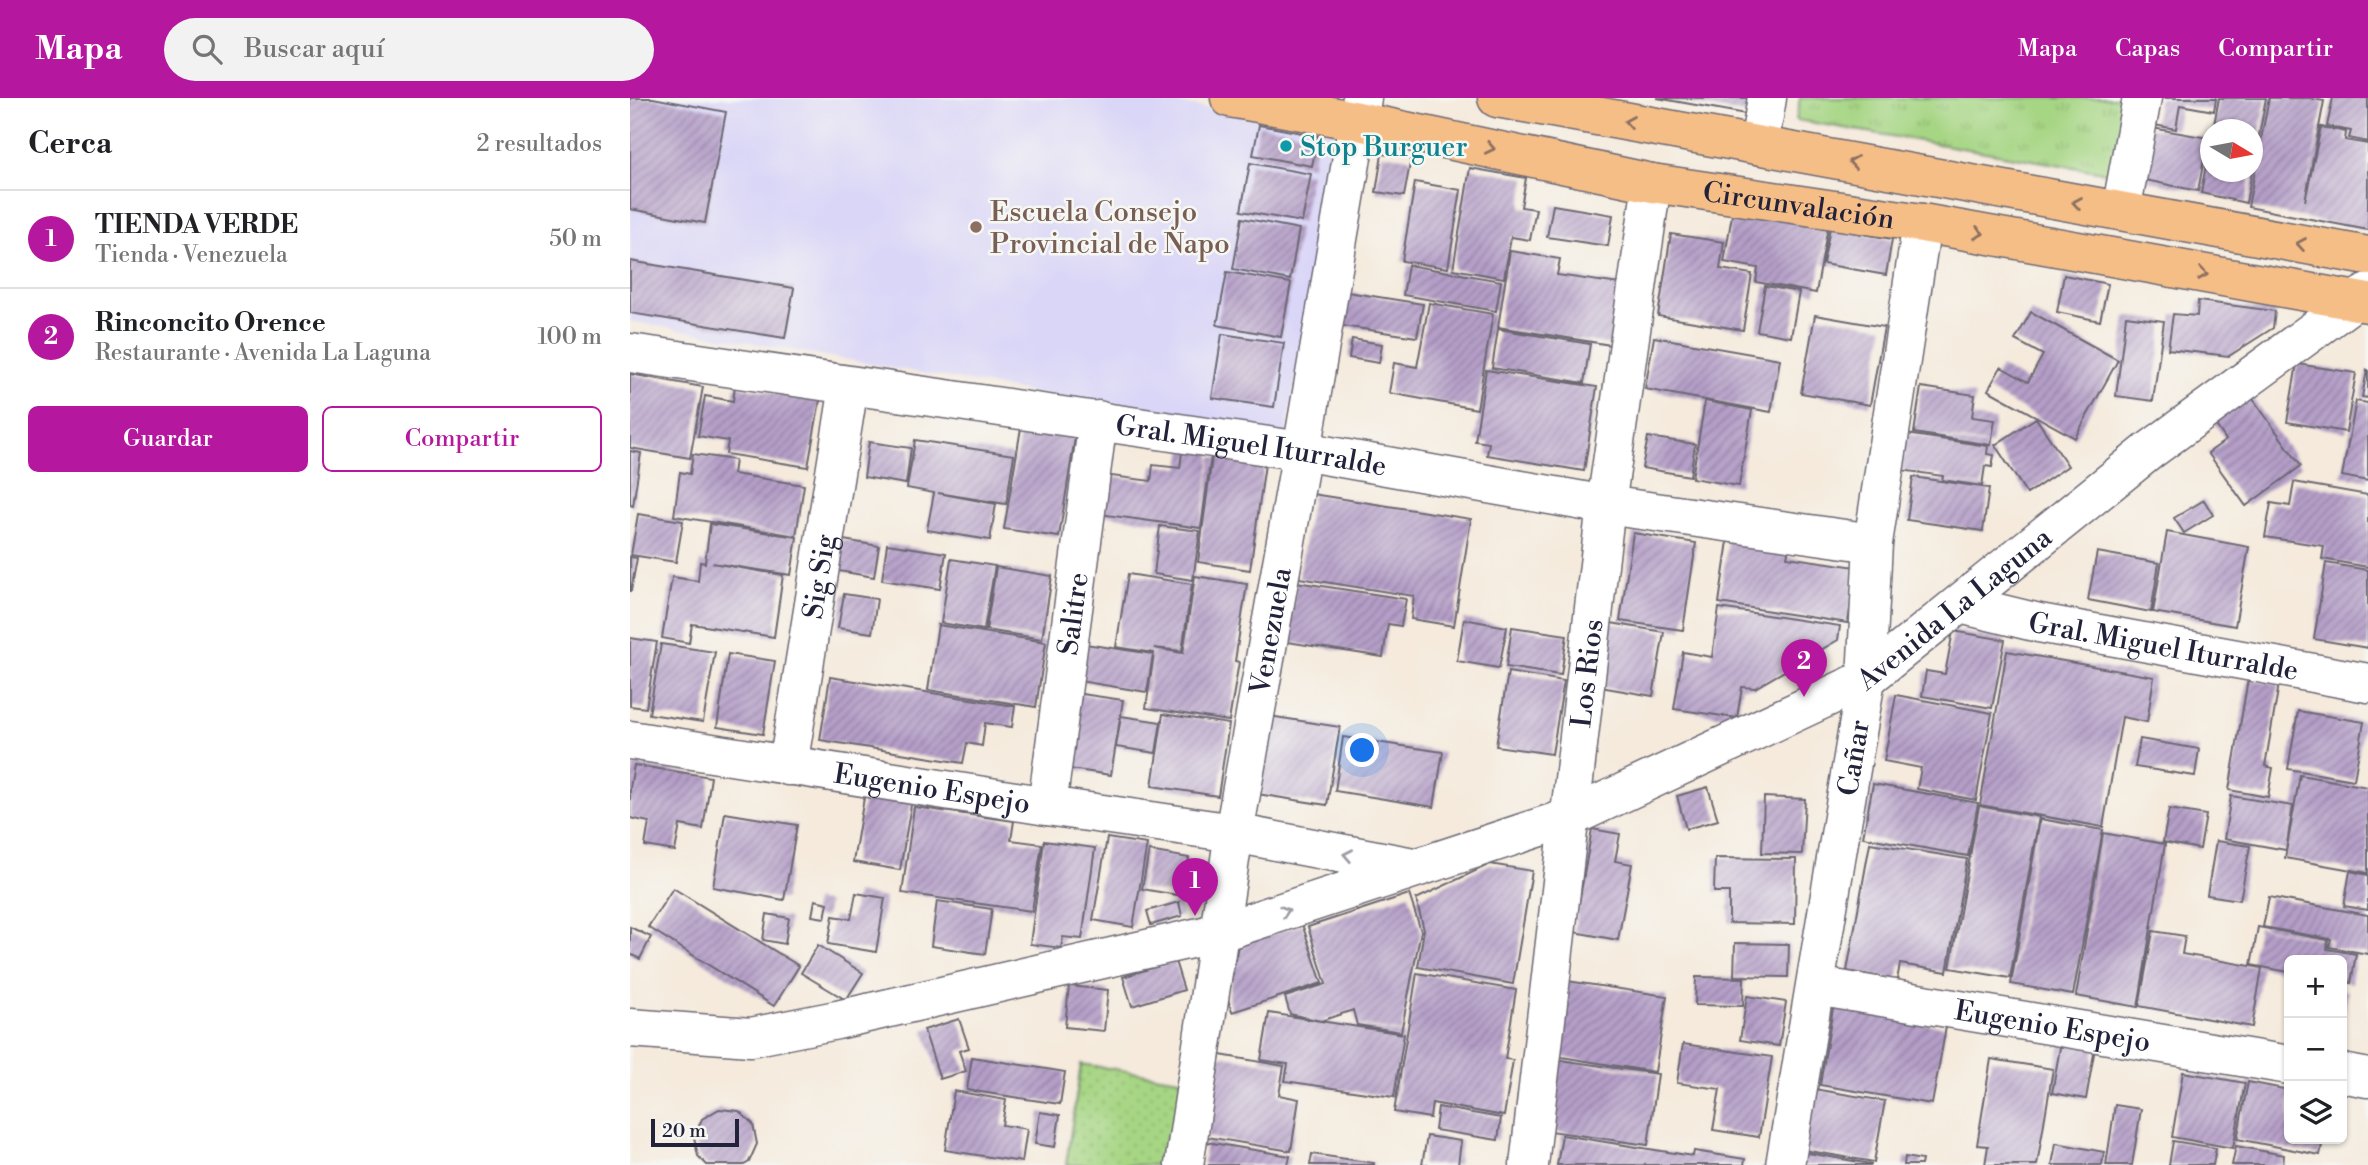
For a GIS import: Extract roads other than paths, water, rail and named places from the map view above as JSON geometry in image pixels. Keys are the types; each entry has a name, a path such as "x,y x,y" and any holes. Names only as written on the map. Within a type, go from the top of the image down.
{"main road":[{"name":"Circunvalación","path":"1230,98 1360,109 1652,183 1922,223 2363,299"},
{"name":"Circunvalación","path":"1497,98 2368,256"}],"street":[{"path":"1759,145 1767,98"},
{"path":"2121,211 2142,98"},
{"name":"Venezuela","path":"1184,1165 1234,833 1360,109"},
{"name":"Los Rios","path":"1529,1165 1606,505 1652,183"},
{"name":"Cañar","path":"1785,1165 1866,679 1873,543 1922,223"},
{"name":"Avenida La Laguna","path":"632,1037 751,1037 837,1020 1220,932 1571,817 1866,679 2149,451 2363,299"},
{"name":"Gral. Miguel Iturralde","path":"630,353 1302,451 1606,505 1873,543"},
{"name":"Sig Sig","path":"788,766 849,386"},
{"name":"Salitre","path":"1047,806 1098,421"},
{"name":"Gral. Miguel Iturralde","path":"1960,604 2039,623 2368,683"},
{"name":"Eugenio Espejo","path":"630,740 1234,833"},
{"name":"Avenida La Laguna","path":"1234,833 1415,868"},
{"name":"Eugenio Espejo","path":"1816,986 2284,1064"},
{"path":"2347,1074 2368,1078"}],"place":[{"name":"Stop Burguer","path":"1286,146"},
{"name":"Escuela Consejo Provincial de Napo","path":"976,227"},
{"name":"Rinconcito Orence","path":"1804,697"},
{"name":"TIENDA VERDE","path":"1195,916"}]}
